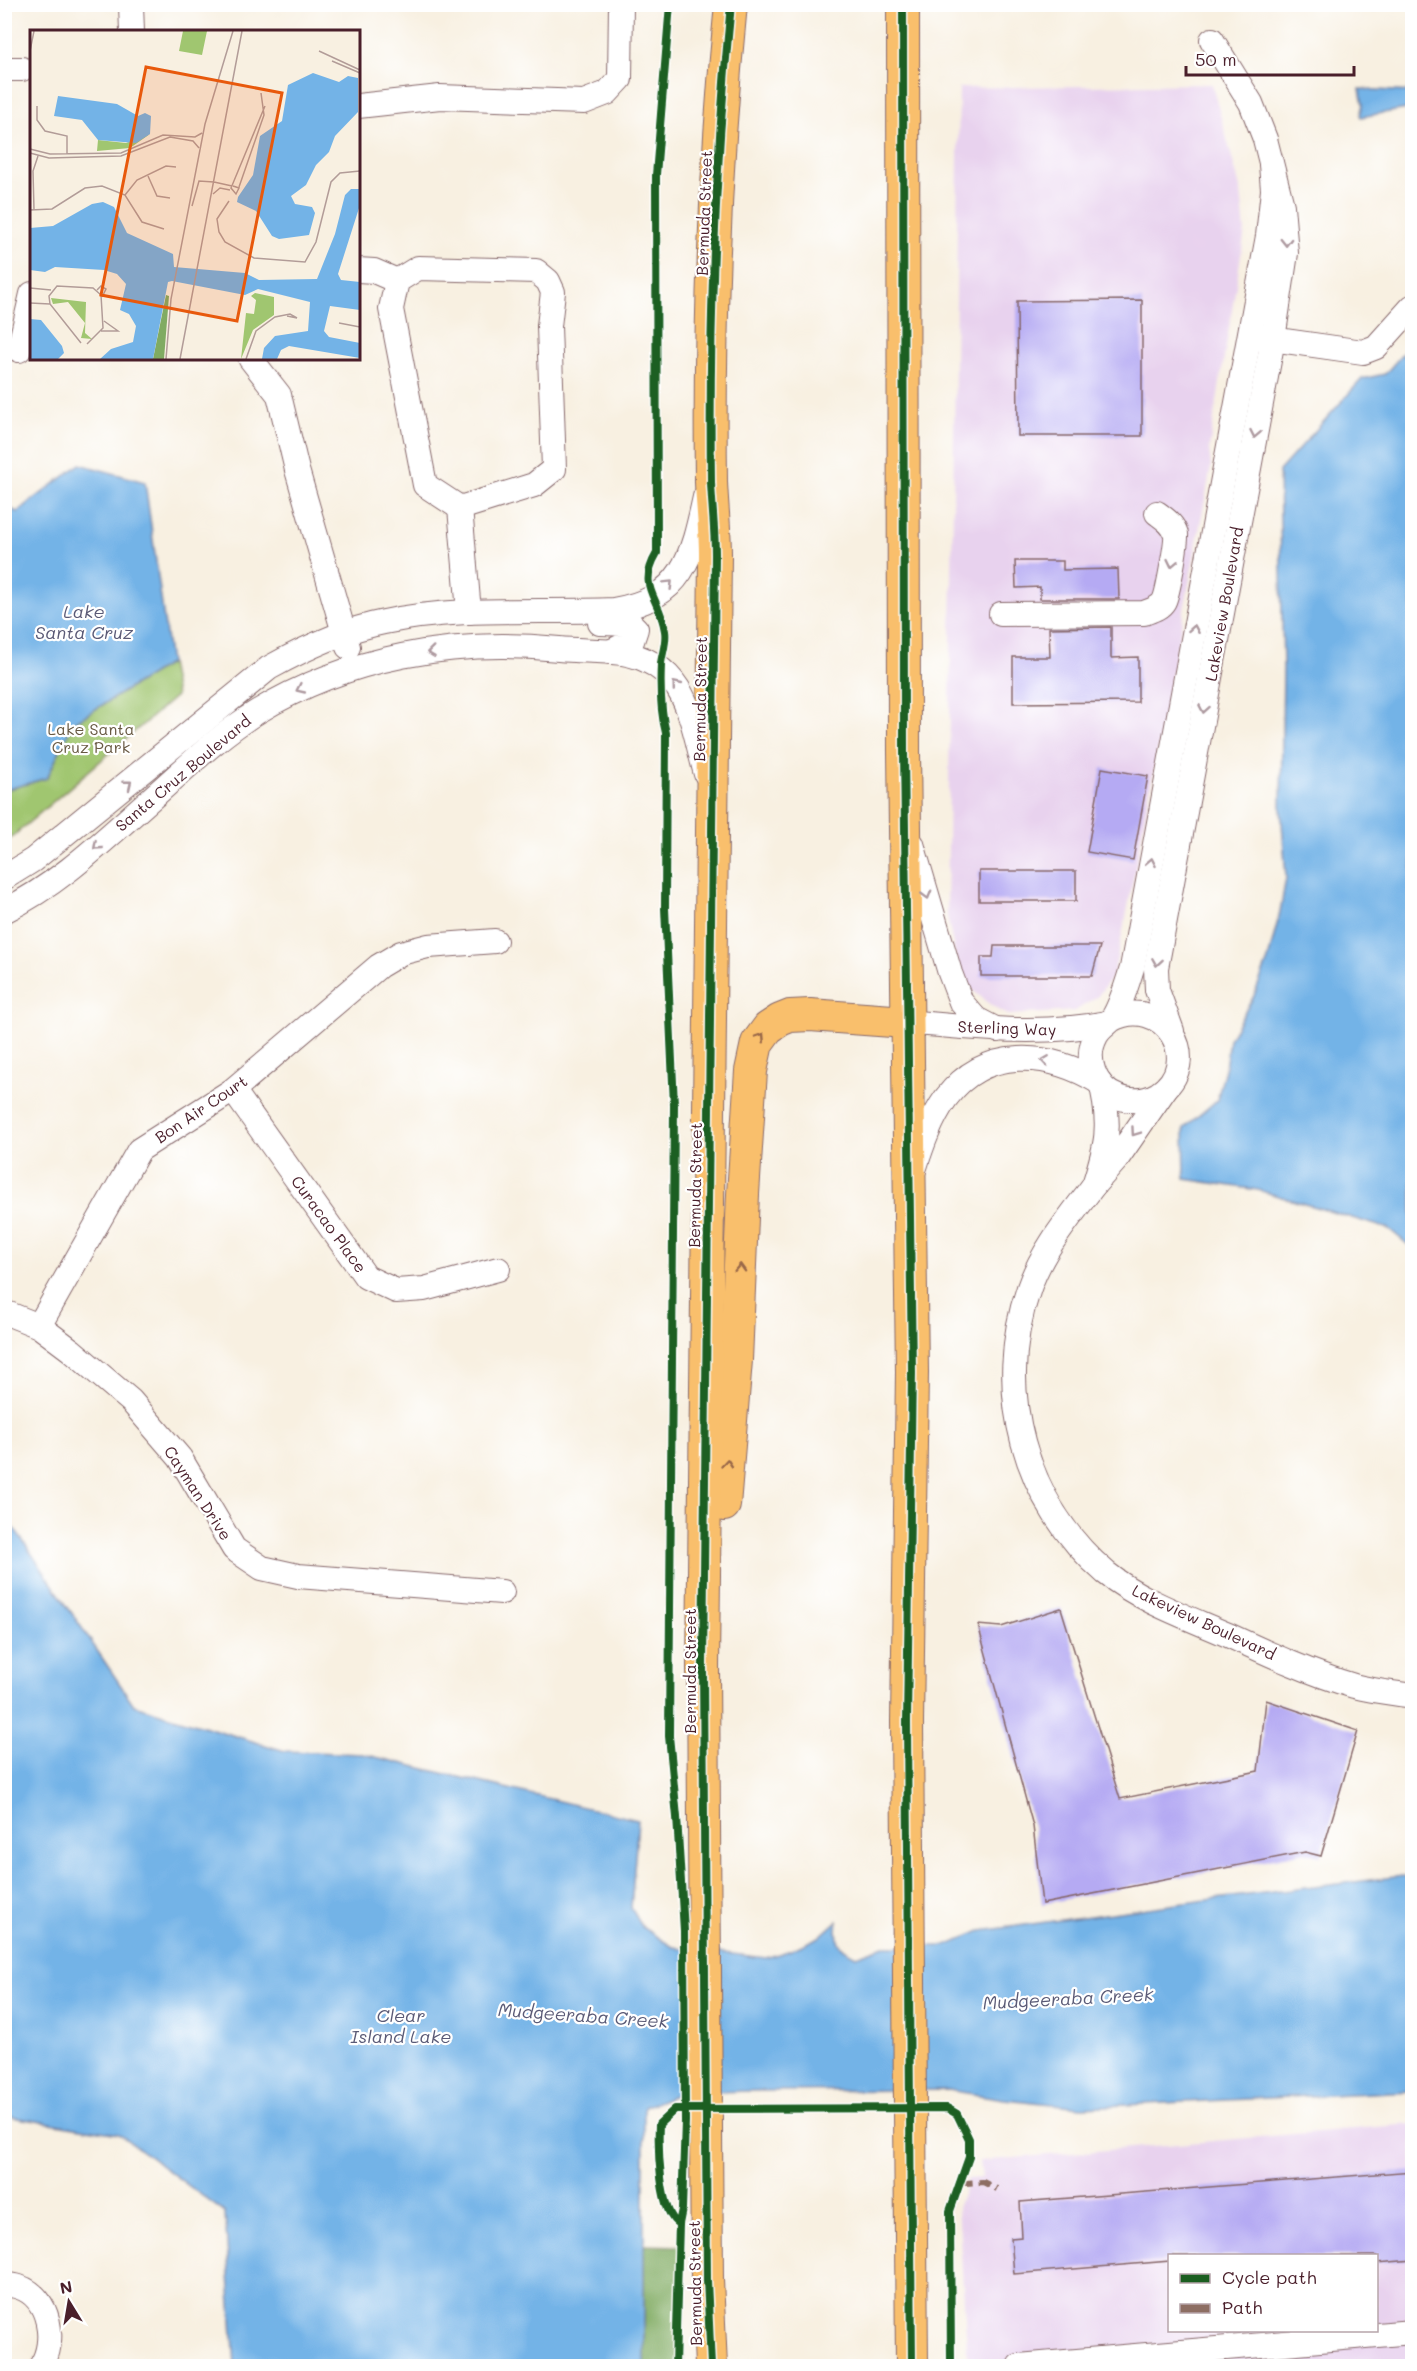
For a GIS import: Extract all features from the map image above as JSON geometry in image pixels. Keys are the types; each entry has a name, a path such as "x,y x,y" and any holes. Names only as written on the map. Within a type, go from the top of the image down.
{"main road":[{"name":"Bermuda Street","path":"711,2367 707,2280 703,1667 715,555 711,468 719,151 731,4"},
{"path":"903,4 906,1022 912,1372 907,1722 912,2367"},
{"path":"703,1667 722,1528 732,1413 751,1071 757,1043 768,1028 777,1021 790,1016 810,1015 906,1022"}],"street":[{"path":"131,4 132,30"},
{"path":"360,106 440,97 584,102 607,93 620,79 621,4"},
{"name":"Lakeview Boulevard","path":"1176,1042 1156,985 1155,974 1273,339 1286,253 1282,206 1261,127 1251,103 1212,40"},
{"name":"Lakeview Boulevard","path":"1109,1021 1130,976 1268,236 1273,190 1271,164"},
{"path":"418,268 536,271 548,281 553,292 549,326 555,469 534,485 460,508 425,485 391,309 398,281 418,268"},
{"path":"360,270 374,271 398,281"},
{"path":"18,350 30,302"},
{"path":"1248,336 1363,352 1376,347 1413,308"},
{"path":"252,360 279,396 297,470 354,666"},
{"name":"Santa Cruz Boulevard","path":"4,878 33,860 269,668 303,649 343,633 383,622 469,612 613,610 636,606 654,598 671,584 690,556 711,468"},
{"path":"1224,469 1248,474"},
{"path":"460,508 469,612"},
{"path":"1001,614 1144,614 1157,608 1165,600 1176,545 1176,534 1170,523 1157,513"},
{"path":"494,612 537,622 621,622 633,625 636,632 632,641 610,652"},
{"name":"Santa Cruz Boulevard","path":"4,911 48,886 81,860 224,736 256,712 297,690 354,666 406,655 460,649 537,647 624,653 647,662 667,674 680,688 687,705 713,799"},
{"path":"1175,733 1199,738"},
{"path":"905,818 956,991 972,1017 997,1030"},
{"path":"1144,897 1164,925"},
{"name":"Bon Air Court","path":"39,1326 139,1150 233,1090 379,966 400,953 428,946 495,941"},
{"path":"1128,1013 1152,1016 1167,1027 1176,1042 1178,1064 1168,1084 1116,1160 1094,1185 1108,1133 1107,1109 1101,1084 1092,1067 1091,1051 1096,1035 1109,1021 1128,1013"},
{"name":"Sterling Way","path":"906,1022 997,1030 1054,1031 1109,1021"},
{"name":"Sterling Way","path":"908,1188 938,1111 959,1083 978,1070 1000,1061 1043,1060 1077,1070 1101,1084"},
{"path":"1101,1084 1119,1097 1139,1100 1152,1097 1168,1084"},
{"name":"Curacao Place","path":"233,1090 366,1277 396,1291 424,1289 498,1269"},
{"name":"Lakeview Boulevard","path":"1094,1185 1043,1256 1029,1286 1021,1312 1014,1355 1014,1389 1019,1427 1038,1486 1054,1515 1081,1548 1108,1574 1142,1595 1305,1670 1356,1686 1413,1696"},
{"name":"Cayman Drive","path":"4,1312 39,1326 131,1401 180,1458 234,1549 262,1568 298,1576 502,1592"},
{"path":"4,2284 20,2287 40,2302 51,2330 48,2356 41,2367"},
{"path":"1019,2367 1153,2360 1413,2332"}],"shaded area":[{"path":"1212,84 1241,191 1245,231 1209,449 1211,467 1127,912 1113,975 1097,997 1075,1011 1008,1015 992,1006 970,988 957,963 947,916 959,88"},
{"path":"1412,2124 1412,2366 968,2366 958,2205 968,2179 982,2178 980,2161"}],"green space":[{"name":"Lake Santa Cruz Park","path":"170,663 176,696 5,843 5,790 47,778 73,723"},
{"path":"644,2245 682,2246 683,2366 644,2366"}],"water":[{"path":"1360,89 1412,92 1412,108 1361,117 1363,105"},
{"path":"1412,343 1412,1248 1389,1229 1258,1190 1185,1179 1184,1128 1217,1100 1225,1069 1229,1039 1253,998 1268,960 1286,878 1281,809 1283,668 1279,471 1362,379 1385,374"},
{"name":"Lake Santa Cruz","path":"80,464 145,482 170,663 73,723 47,778 5,790 5,506 17,512"},
{"name":"Clear Island Lake","path":"4,1520 17,1532 134,1705 285,1751 363,1754 638,1820 631,1908 643,1928 673,1947 766,1958 819,1937 837,1921 839,1943 856,1956 884,1946 946,1946 981,1931 1199,1901 1403,1876 1412,1878 1412,2091 1082,2107 1004,2099 948,2090 680,2093 644,2107 644,2366 235,2366 225,2213 119,2134 5,2116"}],"building":[{"path":"1142,300 1142,436 1018,436 1017,301"},
{"path":"1015,561 1063,561 1063,570 1118,569 1119,599 1040,599 1040,587 1016,588"},
{"path":"1111,627 1111,658 1138,657 1138,702 1013,703 1013,657 1050,657 1049,628"},
{"path":"1102,768 1148,776 1133,860 1087,852"},
{"path":"979,871 1076,871 1076,901 979,901"},
{"path":"994,946 1100,946 1092,976 981,976 981,957 993,957"},
{"path":"1061,1608 1120,1799 1258,1771 1266,1700 1358,1731 1321,1856 1305,1852 1042,1904 1033,1826 978,1625 1001,1627"},
{"path":"1413,2171 1413,2260 1378,2263 1378,2254 1168,2254 1168,2261 1014,2274 1011,2238 1022,2237 1020,2202"}],"marked path":[{"path":"961,2181 983,2182 997,2189"}],"cycle path":[{"path":"670,4 656,175 657,553 651,565 649,584 662,619 665,635 661,664 661,690 666,733 665,908 674,1105 669,1736 684,1931 685,2121 682,2209 679,2224 672,2218 667,2207 661,2178 659,2124 675,2109 947,2108 957,2114 969,2139 969,2157 950,2211 951,2366"},
{"path":"711,2366 707,2280 703,1667 715,555 711,482 711,363 717,183 731,4"},
{"path":"903,4 904,752 912,1372 907,1722 912,2366"},
{"path":"675,2366 679,2224"}],"water label":[{"name":"Mudgeeraba Creek","path":"1068,1999"},
{"name":"Mudgeeraba Creek","path":"583,2016"}]}
